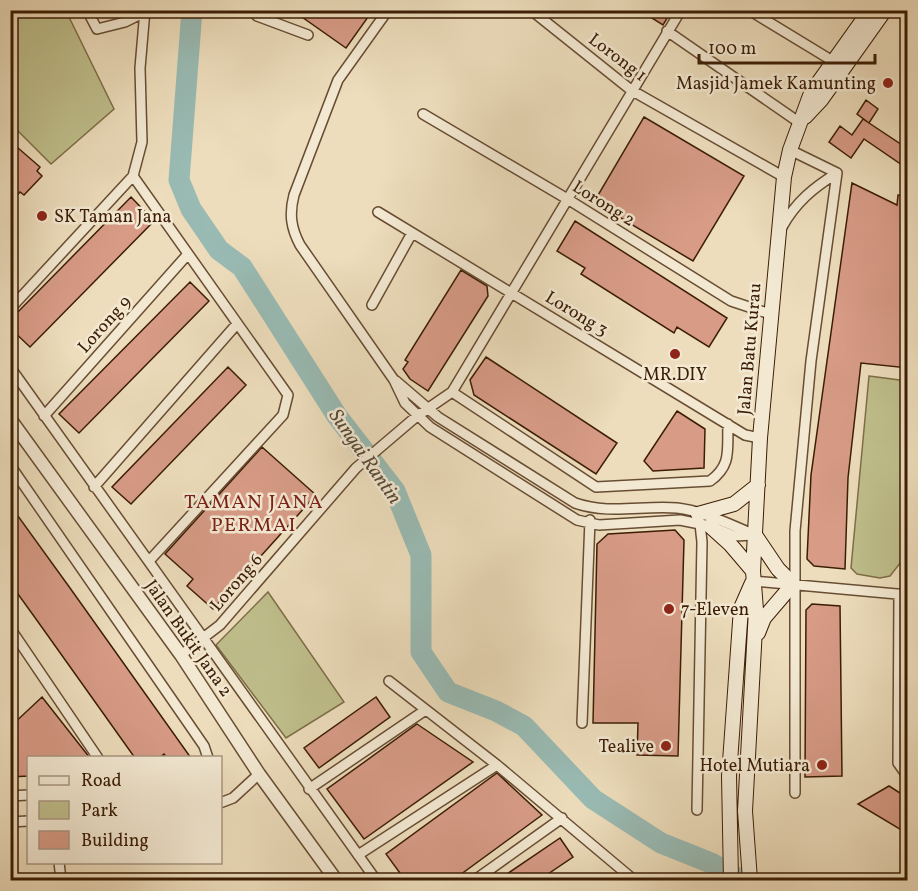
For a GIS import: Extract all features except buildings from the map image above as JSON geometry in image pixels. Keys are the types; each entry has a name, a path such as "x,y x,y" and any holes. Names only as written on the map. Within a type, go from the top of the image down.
{"main road":[{"name":"Jalan Batu Kurau","path":"838,65 870,10"},
{"name":"Jalan Batu Kurau","path":"750,880 745,777 756,610 753,576 760,438 784,177 790,150 811,93 885,10"},
{"path":"753,576 730,544 702,521 734,504 758,485"},
{"path":"754,643 764,618 793,585 755,535"},
{"name":"Jalan Batu Kurau","path":"731,880 729,776 741,608 753,576"}],"street":[{"path":"87,10 96,29 125,22 145,11"},
{"path":"260,10 257,16 308,35"},
{"path":"388,10 338,80 290,211 292,231 300,245 394,380 405,404 430,428 565,514 598,525 680,520 702,521 755,535"},
{"name":"Lorong 1","path":"531,10 631,90 784,177"},
{"path":"681,10 452,392 596,487 710,482 722,472 727,460 728,424"},
{"path":"749,10 838,65"},
{"path":"10,309 133,176 142,142 141,68 145,11"},
{"path":"667,31 800,123"},
{"name":"Lorong 2","path":"423,114 569,200 731,301 770,314"},
{"path":"790,150 837,173"},
{"path":"777,235 793,208 811,189 837,173"},
{"path":"795,793 793,585 795,531 810,371 837,173"},
{"path":"133,176 236,325 288,395 283,415 150,560"},
{"name":"Lorong 3","path":"378,212 745,435 760,438"},
{"path":"372,305 412,233"},
{"name":"Lorong 9","path":"44,416 188,254"},
{"path":"94,487 236,325"},
{"path":"12,372 205,636 309,789 376,880"},
{"path":"394,380 438,417 575,503 590,508 678,508 734,536 755,535"},
{"name":"Lorong 6","path":"181,655 220,625 356,468 378,446 452,392"},
{"name":"Jalan Bukit Jana 2","path":"10,419 181,655 258,774 336,880"},
{"path":"10,465 204,746 207,756"},
{"path":"582,723 590,508"},
{"path":"697,810 702,521"},
{"path":"753,576 793,585 903,595 898,763 908,777"},
{"path":"10,628 98,756"},
{"path":"389,681 424,711 497,765 633,880"},
{"path":"309,789 424,711"},
{"path":"358,855 497,765"},
{"path":"222,802 233,798 258,774"},
{"path":"10,796 27,795"},
{"path":"475,880 561,819"},
{"path":"10,822 27,821"},
{"path":"59,864 61,880"}],"green space":[{"path":"10,11 66,11 114,109 51,164 11,124"},
{"path":"869,376 907,381 908,510 901,562 890,576 880,578 857,574 851,568"},
{"path":"268,592 344,702 286,738 216,645"}],"waterway":[{"name":"Sungai Rantin","path":"192,10 179,180 191,209 219,250 242,267 337,416 395,491 421,555 421,652 448,692 496,711 524,726 593,799 661,843 711,863 741,880"}],"place":[{"name":"Masjid Jamek Kamunting","path":"888,83"},
{"name":"SK Taman Jana","path":"42,216"},
{"name":"MR.DIY","path":"675,354"},
{"name":"7-Eleven","path":"669,609"},
{"name":"Tealive","path":"666,746"},
{"name":"Hotel Mutiara","path":"822,765"}],"district":[{"name":"TAMAN JANA PERMAI","path":"254,512"}]}
